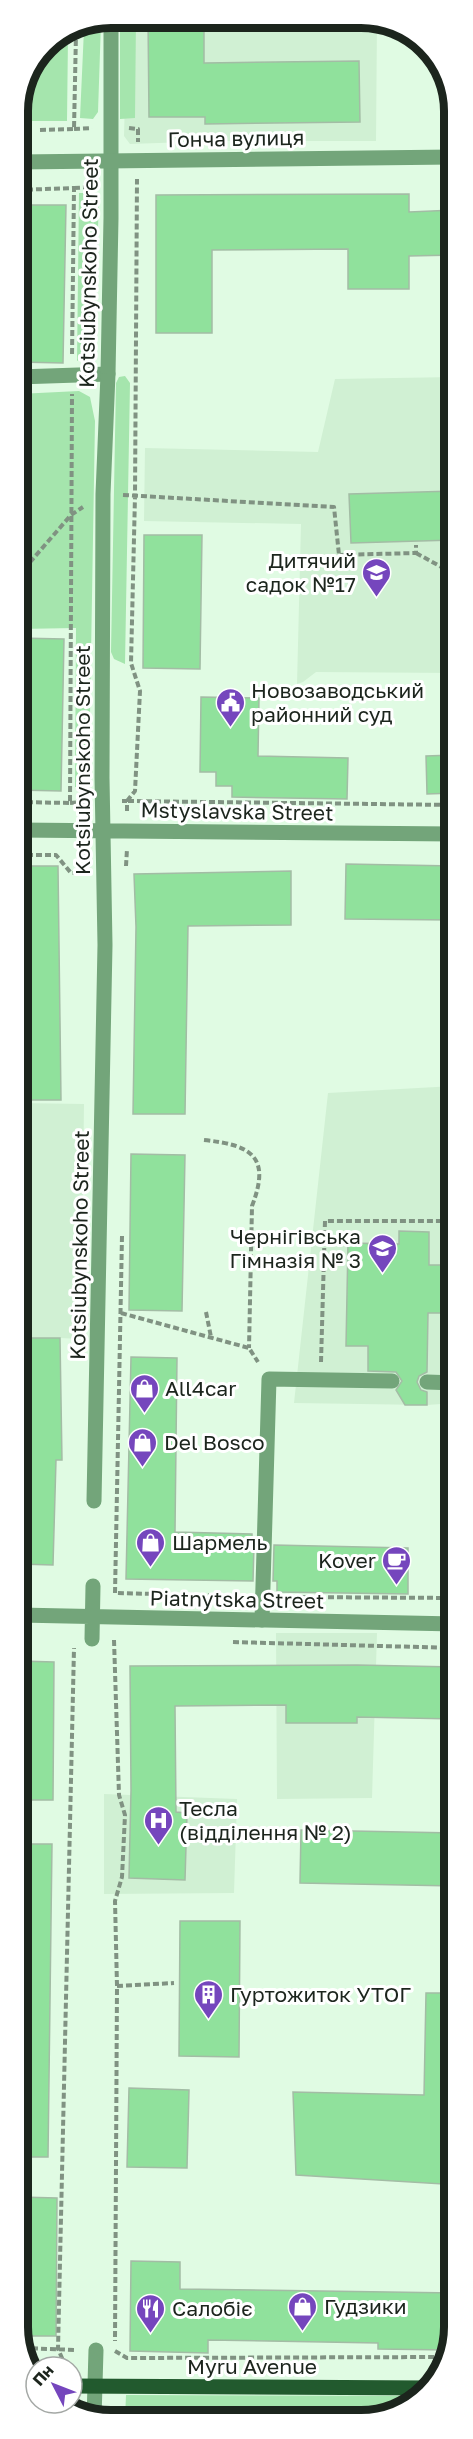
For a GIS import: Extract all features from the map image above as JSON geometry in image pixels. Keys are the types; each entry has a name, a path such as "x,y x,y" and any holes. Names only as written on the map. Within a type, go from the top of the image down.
{"main road":[{"name":"Myru Avenue","path":"84,2385 418,2388"}],"street":[{"name":"Kotsiubynskoho Street","path":"94,1501 105,945 103,494 108,374 111,28"},
{"name":"Гонча вулиця","path":"29,162 444,157"},
{"path":"29,377 108,374"},
{"name":"Mstyslavska Street","path":"29,830 444,834"},
{"path":"262,1620 269,1379 392,1381"},
{"path":"427,1382 444,1383"},
{"path":"92,1638 93,1586"},
{"name":"Piatnytska Street","path":"28,1615 444,1624"},
{"path":"89,2350 95,2385 94,2409"}],"path":[{"path":"29,130 74,129 76,37"},
{"path":"110,128 138,129 135,496 131,663 140,691 135,791 127,801 444,805"},
{"path":"29,190 74,188 70,803 29,802"},
{"path":"29,564 71,515 103,494 334,507 339,555 416,553 444,568"},
{"path":"416,545 416,553"},
{"path":"29,855 56,855 72,873 103,873"},
{"path":"204,1140 230,1143 250,1153 260,1169 260,1185 252,1206 249,1348 269,1379"},
{"path":"320,1380 325,1221 444,1221"},
{"path":"206,1312 211,1338"},
{"path":"115,1593 121,1313 249,1348"},
{"path":"61,2355 58,2349 75,1638"},
{"path":"114,1640 119,1795 124,1815 122,1877 115,1901 117,1986 115,2351 127,2358 439,2357"},
{"path":"232,1642 444,1648"},
{"path":"117,1986 174,1983"},
{"path":"31,2348 89,2350"},
{"path":"123,2367 127,2358"}],"shaded area":[{"path":"127,28 377,30 376,141 215,141 130,144 124,136"},
{"name":"Дитячий садок №17","path":"444,377 444,673 316,672 297,684 301,524 144,521 145,448 318,452 335,379"},
{"name":"Чернігівська Гімназія № 3","path":"444,1087 444,1404 294,1403 328,1093"},
{"path":"29,1103 84,1104 81,1339 60,1338 28,1349"},
{"path":"276,1633 377,1633 372,1798 277,1799"},
{"path":"104,1794 237,1799 234,1893 104,1894"}],"green space":[{"path":"120,28 136,28 135,118 120,119"},
{"path":"101,29 98,112 93,119 80,118 84,34"},
{"path":"68,41 67,121 29,121 29,106 31,90 37,75 57,49"},
{"path":"79,193 93,193 99,198 94,346 89,354 77,361"},
{"path":"125,376 130,383 125,664 114,659 111,652 116,383 119,377"},
{"path":"79,391 90,397 95,421 89,772 86,787 75,787 76,628 29,629 29,393"},
{"path":"126,2395 408,2396 388,2406 372,2410 125,2410"}],"building":[{"path":"148,28 204,28 204,63 359,61 360,122 205,124 205,117 149,117"},
{"path":"409,194 409,212 444,210 444,255 409,256 409,289 348,289 348,249 212,250 212,333 156,333 156,195"},
{"path":"29,205 66,205 63,363 29,362"},
{"path":"444,491 444,540 351,543 349,494"},
{"path":"144,535 202,535 200,669 143,668"},
{"path":"29,638 64,639 61,791 29,790"},
{"name":"Новозаводський районний суд","path":"201,697 259,698 258,756 348,758 347,799 232,797 232,786 216,786 216,772 200,772"},
{"path":"444,755 444,793 427,794 426,756"},
{"path":"346,864 444,866 444,920 345,919"},
{"path":"29,866 58,866 61,1100 29,1100"},
{"path":"291,871 291,925 188,926 185,1114 133,1114 136,927 134,874"},
{"path":"131,1154 185,1155 182,1311 129,1310"},
{"path":"399,1231 429,1232 429,1265 444,1265 444,1313 428,1313 427,1372 419,1376 417,1382 421,1390 427,1392 427,1405 405,1405 396,1390 402,1381 396,1372 368,1371 368,1346 346,1346 348,1243 399,1244"},
{"path":"28,1338 60,1338 62,1460 56,1460 53,1565 28,1564"},
{"path":"131,1357 177,1358 175,1532 252,1534 253,1581 126,1579"},
{"path":"274,1545 408,1548 408,1594 277,1592 277,1581 273,1581"},
{"path":"28,1661 54,1662 53,1800 28,1800"},
{"path":"130,1666 444,1667 444,1719 357,1717 357,1723 286,1723 286,1705 175,1706 176,1812 187,1813 185,1880 129,1878"},
{"path":"301,1830 444,1833 444,1886 300,1883"},
{"path":"28,1844 52,1844 48,2157 28,2157"},
{"name":"Гуртожиток УТОГ","path":"180,1921 240,1921 239,2057 179,2056"},
{"path":"426,1993 444,1993 443,2184 296,2175 293,2092 424,2095"},
{"path":"129,2088 189,2090 187,2168 127,2167"},
{"path":"28,2197 57,2198 56,2336 29,2336"},
{"path":"131,2261 180,2262 180,2289 444,2293 444,2338 441,2350 378,2349 378,2343 208,2340 208,2353 130,2351"}],"place":[{"name":"Дитячий садок №17","path":"377,598"},
{"name":"Новозаводський районний суд","path":"230,728"},
{"name":"Чернігівська Гімназія № 3","path":"382,1274"},
{"name":"All4car","path":"144,1414"},
{"name":"Del Bosco","path":"143,1468"},
{"name":"Шармель","path":"151,1568"},
{"name":"Kover","path":"397,1586"},
{"name":"Тесла (відділення № 2)","path":"158,1846"},
{"name":"Гуртожиток УТОГ","path":"209,2020"},
{"name":"Гудзики","path":"303,2332"},
{"name":"Салобіє","path":"151,2334"}]}
